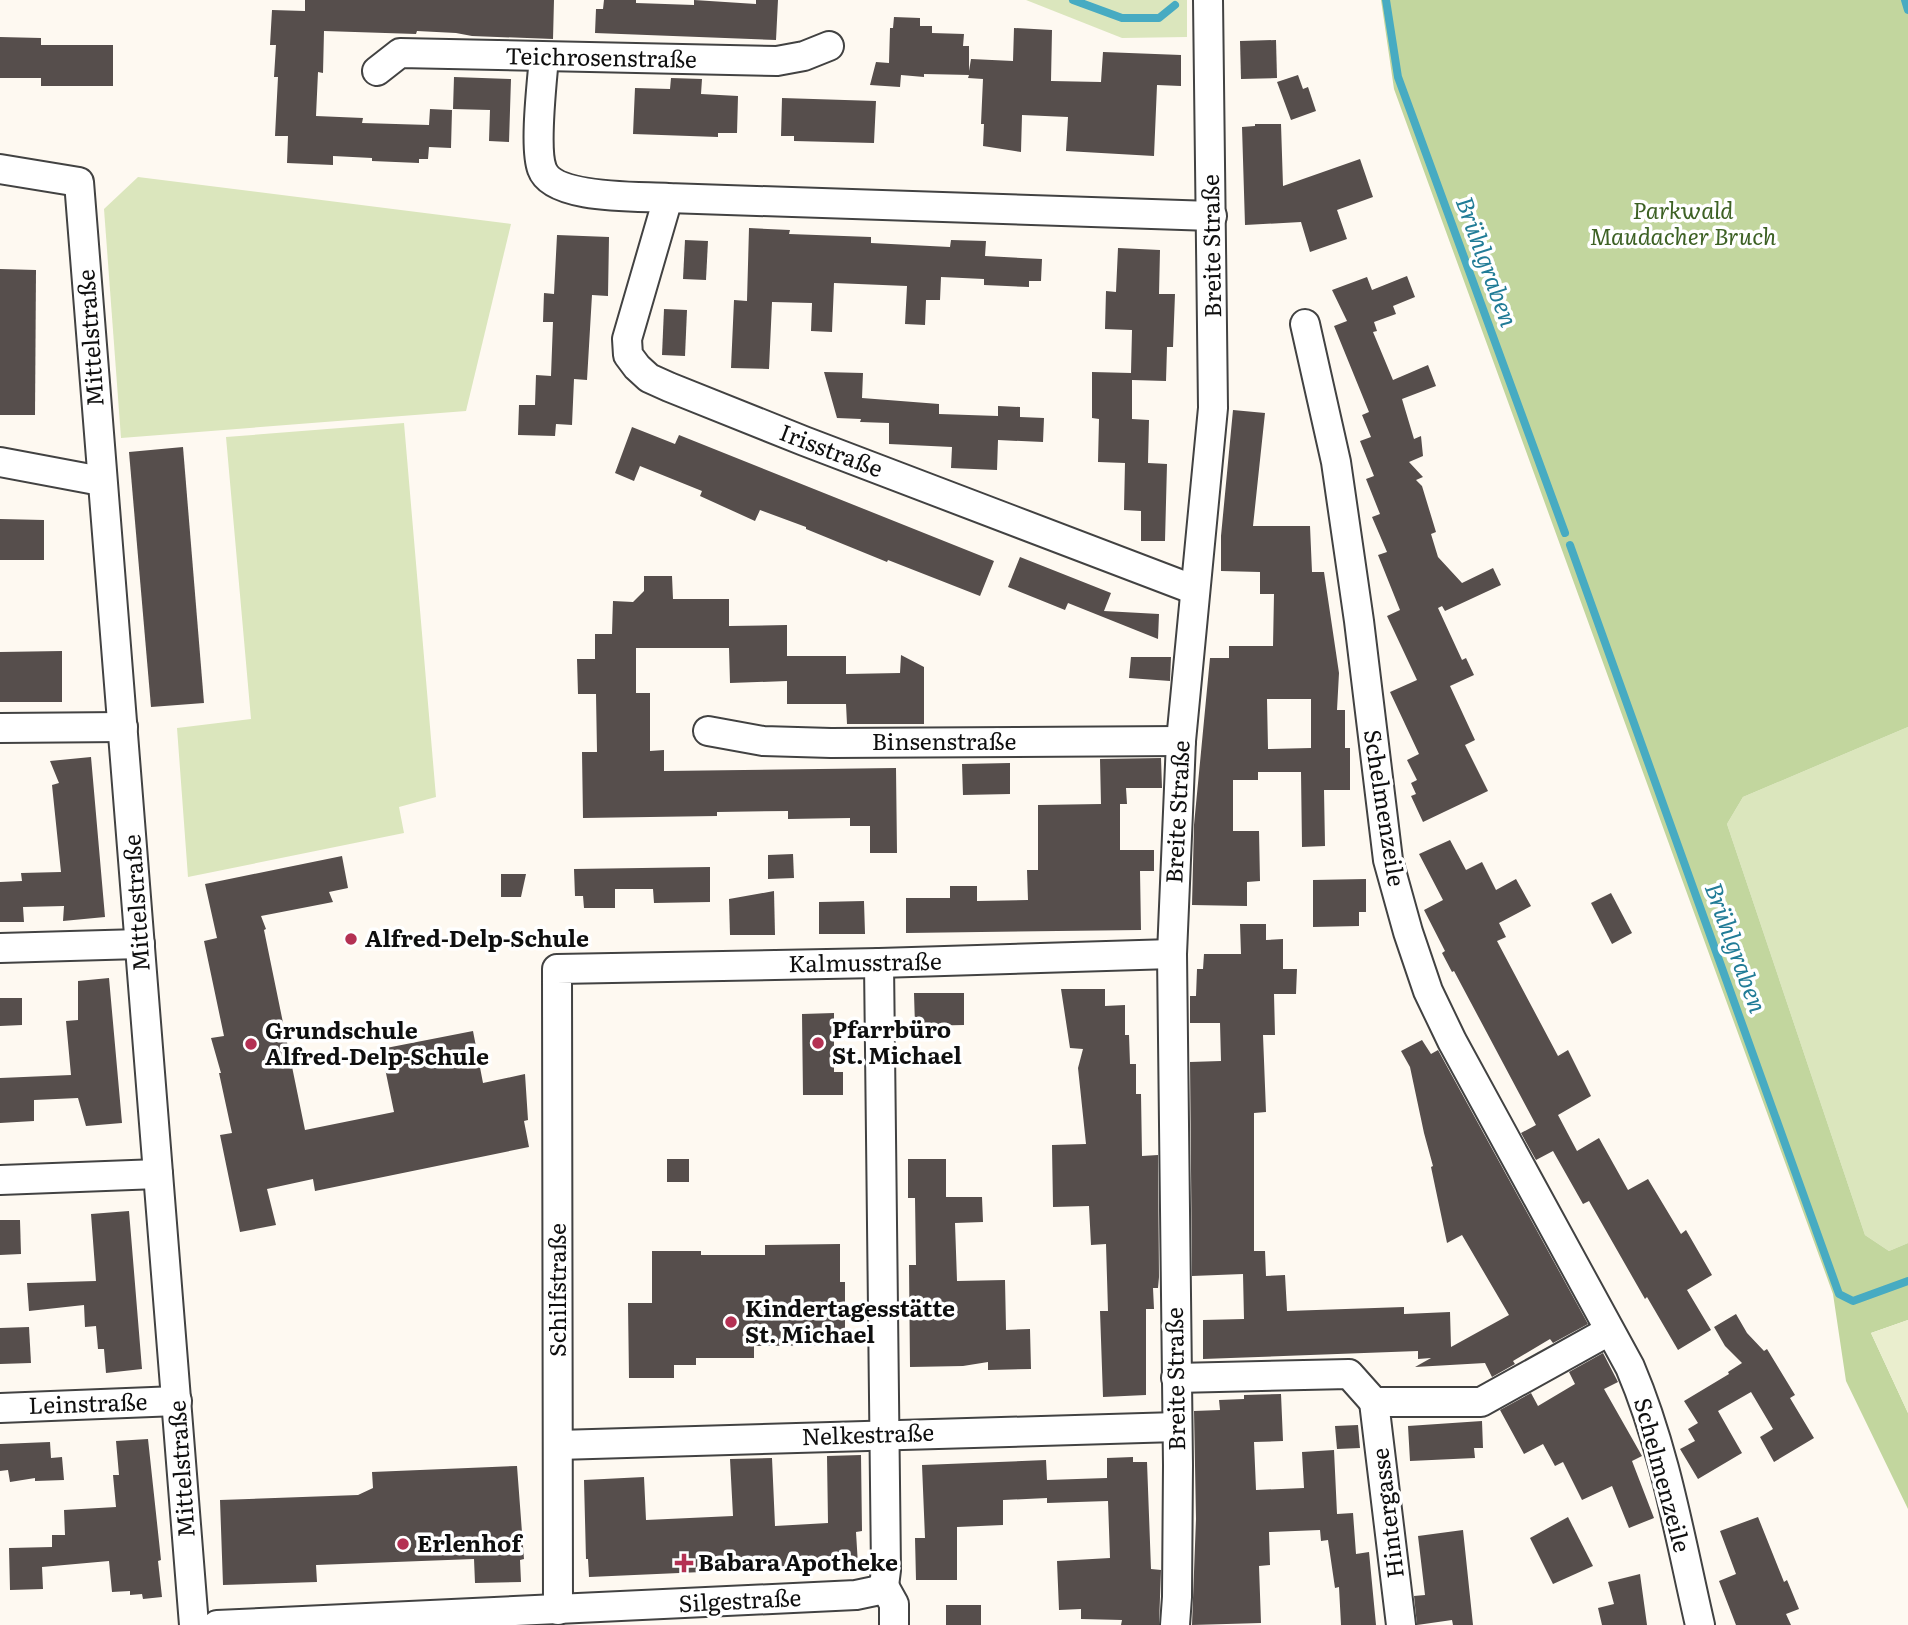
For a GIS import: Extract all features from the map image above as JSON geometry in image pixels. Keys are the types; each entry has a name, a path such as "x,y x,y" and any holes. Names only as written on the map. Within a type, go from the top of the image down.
{"street":[{"name":"Breite Straße","path":"1175,1625 1177,1427 1172,954 1181,741 1213,408 1208,0"},
{"name":"Teichrosenstraße","path":"377,71 400,53 777,61 804,56 829,46"},
{"path":"544,57 539,156 542,171 553,183 568,189 668,198 1212,216"},
{"name":"Mittelstraße","path":"0,169 79,182 194,1625"},
{"name":"Irisstraße","path":"668,198 627,339 628,355 649,378 804,441 1195,590"},
{"name":"Schelmenzeile","path":"1305,324 1336,462 1359,621 1388,860 1408,932 1428,991 1452,1041 1630,1367 1647,1406 1700,1625"},
{"path":"0,463 102,481"},
{"path":"0,728 123,727"},
{"name":"Binsenstraße","path":"708,730 764,741 831,743 1181,741"},
{"path":"0,948 140,944"},
{"name":"Kalmusstraße","path":"558,969 1172,954"},
{"path":"879,963 886,1434 884,1586 894,1604 894,1625"},
{"name":"Schilfstraße","path":"558,969 558,1610"},
{"path":"0,1180 158,1174"},
{"path":"1176,1378 1349,1374 1374,1402 1481,1402 1609,1331"},
{"name":"Leinstraße","path":"0,1408 177,1401"},
{"name":"Hintergasse","path":"1374,1402 1401,1625"},
{"name":"Nelkestraße","path":"558,1444 1177,1427"},
{"name":"Silgestraße","path":"217,1625 558,1610 721,1613 856,1595 884,1586"}],"green space":[{"path":"1026,0 1187,0 1187,37 1122,38"},
{"name":"Parkwald Maudacher Bruch","path":"1381,0 1908,0 1908,727 1743,797 1727,824 1865,1235 1889,1251 1908,1243 1908,1320 1871,1333 1908,1413 1908,1509 1846,1381 1833,1294 1394,89"},
{"path":"138,177 511,224 466,411 121,438 104,209"},
{"path":"404,423 436,797 399,807 404,833 188,877 177,728 251,719 226,437"},
{"path":"1908,727 1908,1243 1889,1251 1865,1235 1727,824 1743,797"},
{"path":"1908,1320 1908,1413 1871,1333"}],"building":[{"path":"305,0 554,0 553,39 417,31 416,34 324,31 323,73 318,72 316,116 363,118 362,123 429,125 430,109 452,110 451,148 429,147 428,159 419,159 419,163 333,156 333,165 287,163 288,136 275,136 278,77 274,77 276,45 270,45 272,10 305,11"},
{"path":"604,0 694,5 694,0 756,4 756,0 778,0 776,40 595,33 596,9 603,9"},
{"path":"894,17 920,18 920,26 932,26 932,33 964,34 963,46 969,46 969,71 971,59 1013,61 1014,28 1052,30 1051,81 1101,82 1103,52 1181,55 1181,86 1157,85 1154,156 1066,151 1068,117 1022,115 1021,152 983,146 983,79 968,78 969,75 901,75 900,87 870,85 876,62 889,63 890,28 893,28"},
{"path":"0,37 41,38 41,45 113,45 113,86 41,86 41,78 0,78"},
{"path":"1276,40 1277,78 1241,79 1240,41"},
{"path":"1298,75 1303,89 1308,87 1316,111 1291,120 1277,82"},
{"path":"454,77 511,79 509,142 489,141 490,110 453,109"},
{"path":"671,78 702,79 701,94 738,96 737,133 718,133 718,137 633,134 635,88 670,89"},
{"path":"782,98 876,101 874,143 794,141 794,136 781,136"},
{"path":"1281,124 1283,186 1360,159 1373,197 1337,210 1347,239 1310,252 1301,222 1245,225 1242,127"},
{"path":"749,228 790,230 789,234 871,237 871,243 950,247 951,240 986,241 985,256 1042,259 1041,281 1029,281 1029,287 984,285 984,279 941,277 940,300 926,300 925,325 905,324 907,286 834,283 832,332 811,331 812,303 772,302 769,369 731,368 734,300 747,301"},
{"path":"557,235 609,237 608,296 592,295 587,380 574,379 572,425 556,424 555,436 518,435 519,405 535,405 536,375 551,376 553,322 543,322 544,293 554,294"},
{"path":"685,240 708,241 706,280 683,279"},
{"path":"1118,248 1160,250 1159,294 1175,294 1173,347 1167,347 1166,381 1132,380 1132,419 1149,420 1148,463 1167,464 1165,541 1141,541 1141,511 1124,510 1125,463 1098,462 1099,419 1092,418 1092,372 1131,373 1132,330 1105,329 1106,291 1116,292"},
{"path":"0,269 36,270 35,415 0,415"},
{"path":"1407,276 1415,297 1393,306 1396,314 1374,322 1377,331 1373,332 1393,380 1428,365 1436,386 1402,399 1414,439 1421,436 1423,456 1409,462 1423,477 1416,480 1422,486 1436,532 1431,534 1438,557 1462,583 1493,568 1501,585 1445,611 1442,606 1438,608 1462,660 1466,658 1474,675 1450,686 1475,740 1465,745 1488,791 1423,822 1411,796 1416,794 1411,783 1417,780 1407,760 1419,754 1390,692 1417,680 1387,616 1400,610 1378,555 1387,552 1372,517 1380,514 1366,479 1374,476 1360,441 1371,437 1362,415 1369,412 1334,326 1347,321 1332,290 1367,277 1372,290"},
{"path":"664,309 687,310 685,356 662,355"},
{"path":"824,372 863,373 862,398 939,404 939,414 998,416 998,406 1020,407 1020,417 1044,418 1043,442 998,440 997,470 951,468 952,447 889,444 889,423 837,418"},
{"path":"1233,410 1265,413 1253,526 1310,526 1312,572 1324,572 1339,673 1337,710 1345,710 1345,748 1350,748 1350,790 1324,790 1325,846 1302,847 1301,772 1258,772 1258,780 1233,780 1233,831 1259,831 1260,881 1247,882 1247,906 1192,905 1194,825 1210,658 1229,658 1229,646 1273,646 1274,594 1260,594 1260,572 1221,571 1221,536","holes":["1267,699 1311,699 1311,748 1268,749"]},
{"path":"632,427 675,444 679,435 994,561 980,596 888,560 887,562 760,510 755,521 700,496 702,491 640,466 634,481 615,473"},
{"path":"183,447 204,703 151,707 129,452"},
{"path":"0,519 44,520 44,560 0,560"},
{"path":"1020,557 1111,593 1104,611 1159,614 1158,639 1068,603 1065,610 1008,587"},
{"path":"644,576 672,576 673,599 729,599 729,626 787,625 787,656 846,656 846,674 900,673 901,655 924,667 924,724 847,724 846,704 787,704 787,681 730,683 729,648 636,648 636,693 650,693 650,751 664,750 664,771 896,768 897,853 870,853 870,826 850,826 850,818 788,819 788,811 717,812 717,816 583,818 582,752 597,752 596,694 578,694 577,659 595,659 595,634 612,634 613,601 633,602 644,591"},
{"path":"62,651 62,702 0,702 0,652"},
{"path":"1131,657 1171,657 1170,681 1129,678"},
{"path":"91,757 105,917 63,921 64,906 23,907 24,922 0,922 0,882 22,881 21,873 61,872 52,785 59,783 50,761"},
{"path":"1161,758 1162,788 1126,788 1127,804 1120,804 1120,850 1154,850 1154,871 1140,871 1141,930 906,933 906,898 950,898 950,886 977,886 977,901 1028,900 1027,870 1038,870 1038,805 1101,804 1100,759"},
{"path":"1010,763 1010,794 963,795 962,764"},
{"path":"1450,840 1466,870 1482,862 1496,890 1516,879 1531,906 1499,923 1506,937 1497,941 1558,1056 1568,1050 1591,1096 1558,1115 1577,1151 1599,1138 1628,1190 1648,1179 1681,1234 1686,1230 1712,1275 1687,1290 1711,1330 1678,1350 1647,1297 1645,1299 1589,1201 1583,1204 1553,1151 1536,1160 1521,1133 1536,1125 1442,953 1445,951 1424,910 1443,900 1419,854"},
{"path":"793,854 794,878 768,879 768,855"},
{"name":"Grundschule Alfred-Delp-Schule","path":"342,856 348,888 329,892 333,902 261,916 266,929 264,930 305,1130 394,1112 381,1049 473,1031 483,1083 525,1074 528,1120 524,1121 529,1147 315,1191 313,1179 267,1189 276,1225 240,1232 220,1135 232,1133 221,1073 211,1038 224,1036 204,941 217,938 205,884"},
{"path":"710,867 710,902 654,903 653,889 615,889 615,908 584,908 583,896 575,896 574,869"},
{"path":"501,874 526,874 521,897 501,897"},
{"path":"1366,879 1366,912 1359,912 1359,926 1313,927 1313,880"},
{"path":"774,891 775,935 730,935 729,899"},
{"path":"1611,893 1632,933 1612,944 1591,903"},
{"path":"864,901 865,934 819,934 819,902"},
{"path":"1240,924 1266,924 1266,940 1283,939 1283,969 1297,969 1296,994 1274,994 1275,1035 1263,1035 1266,1112 1254,1113 1254,1251 1265,1251 1266,1276 1285,1275 1287,1311 1404,1307 1404,1314 1450,1312 1451,1347 1509,1315 1462,1235 1447,1243 1431,1167 1433,1166 1410,1067 1401,1051 1422,1040 1431,1054 1438,1050 1588,1324 1553,1343 1550,1339 1492,1377 1485,1363 1415,1367 1431,1358 1418,1359 1418,1351 1203,1359 1203,1320 1244,1319 1243,1274 1192,1276 1190,1062 1221,1061 1220,1023 1190,1023 1190,996 1196,996 1197,969 1203,969 1204,954 1241,954"},
{"path":"109,978 122,1123 86,1126 78,1098 34,1100 34,1121 0,1123 0,1078 71,1075 66,1021 78,1020 78,981"},
{"path":"1061,989 1105,989 1105,1006 1125,1005 1125,1035 1129,1035 1130,1064 1136,1064 1136,1094 1141,1094 1142,1156 1158,1155 1159,1277 1158,1288 1153,1288 1154,1309 1146,1309 1146,1395 1103,1397 1100,1311 1108,1311 1106,1244 1091,1245 1089,1206 1053,1207 1052,1145 1086,1144 1078,1068 1083,1049 1070,1048"},
{"path":"914,993 964,993 964,1025 915,1026"},
{"path":"0,998 22,998 22,1025 0,1026"},
{"name":"Pfarrbüro St. Michael","path":"834,1013 834,1072 843,1072 843,1095 803,1095 802,1014"},
{"path":"667,1159 689,1159 689,1182 667,1182"},
{"path":"908,1159 946,1159 946,1197 982,1197 983,1222 955,1223 957,1281 1005,1280 1006,1330 1030,1329 1031,1369 988,1370 988,1362 963,1366 910,1367 909,1265 916,1265 915,1198 908,1198"},
{"path":"129,1211 142,1369 106,1373 104,1349 98,1349 96,1326 85,1327 84,1305 29,1311 27,1283 96,1281 91,1214"},
{"path":"0,1220 20,1220 21,1254 0,1255"},
{"path":"840,1244 840,1282 845,1282 845,1345 754,1346 754,1358 696,1358 696,1365 674,1365 674,1378 629,1378 628,1303 652,1303 652,1251 701,1251 701,1255 765,1255 765,1245"},
{"path":"1736,1314 1747,1333 1764,1351 1767,1349 1795,1395 1790,1398 1814,1438 1774,1462 1760,1437 1773,1429 1751,1392 1718,1411 1742,1453 1698,1479 1680,1449 1695,1441 1688,1429 1698,1423 1684,1401 1742,1363 1725,1346 1714,1327"},
{"path":"29,1327 31,1363 0,1364 0,1328"},
{"path":"1603,1353 1618,1382 1604,1389 1642,1456 1632,1461 1654,1518 1629,1528 1612,1486 1582,1500 1563,1462 1555,1466 1543,1444 1524,1454 1500,1410 1531,1393 1538,1406 1575,1384 1569,1372"},
{"path":"1281,1394 1283,1441 1254,1442 1256,1490 1304,1488 1302,1452 1334,1450 1337,1514 1353,1513 1356,1554 1369,1552 1376,1625 1341,1625 1339,1587 1335,1588 1328,1540 1321,1541 1320,1530 1269,1532 1270,1565 1259,1566 1261,1623 1192,1625 1196,1519 1194,1411 1220,1410 1219,1400 1244,1399 1244,1395"},
{"path":"1482,1421 1483,1448 1474,1448 1475,1458 1410,1461 1408,1426"},
{"path":"1358,1425 1360,1448 1337,1449 1335,1426"},
{"path":"148,1439 161,1560 158,1561 162,1597 143,1599 142,1594 130,1595 130,1591 112,1592 109,1561 42,1567 43,1589 10,1590 9,1548 52,1547 52,1535 65,1535 64,1510 116,1507 113,1475 119,1475 116,1441"},
{"path":"50,1442 51,1458 62,1457 64,1480 35,1481 35,1478 10,1482 8,1470 0,1471 0,1444"},
{"path":"861,1455 862,1531 856,1532 858,1565 589,1577 584,1480 644,1477 646,1520 733,1516 730,1459 772,1458 775,1526 828,1523 827,1456"},
{"path":"1133,1457 1133,1462 1147,1462 1151,1569 1161,1570 1159,1625 1121,1625 1122,1620 1081,1619 1081,1609 1059,1610 1057,1561 1110,1558 1108,1501 1047,1503 1047,1498 1003,1500 1003,1525 957,1527 957,1580 916,1580 915,1538 925,1538 922,1465 1046,1460 1047,1480 1107,1478 1107,1458"},
{"path":"517,1466 524,1559 520,1560 521,1582 475,1583 474,1559 316,1565 317,1582 223,1585 220,1500 358,1495 373,1488 372,1472"},
{"path":"1568,1517 1593,1566 1553,1584 1530,1538"},
{"path":"1758,1517 1784,1582 1787,1580 1799,1609 1786,1614 1791,1625 1736,1625 1719,1581 1736,1574 1720,1531"},
{"path":"1463,1530 1473,1625 1453,1625 1452,1620 1417,1625 1414,1596 1425,1595 1418,1536"},
{"path":"1640,1574 1647,1625 1602,1625 1598,1608 1614,1604 1608,1582"},
{"path":"946,1605 981,1605 981,1625 946,1625"}],"waterway":[{"path":"1073,0 1122,18 1159,18 1175,5"},
{"name":"Brühlgraben","path":"1386,0 1398,77 1565,533"},
{"path":"1905,0 1908,10"},
{"name":"Brühlgraben","path":"1570,545 1839,1294 1853,1301 1908,1281"}],"place":[{"name":"Alfred-Delp-Schule","path":"351,939"},
{"name":"Pfarrbüro St. Michael","path":"818,1043"},
{"name":"Grundschule Alfred-Delp-Schule","path":"251,1044"},
{"name":"Kindertagesstätte St. Michael","path":"731,1322"},
{"name":"Erlenhof","path":"403,1544"},
{"name":"Babara Apotheke","path":"684,1563"}]}
